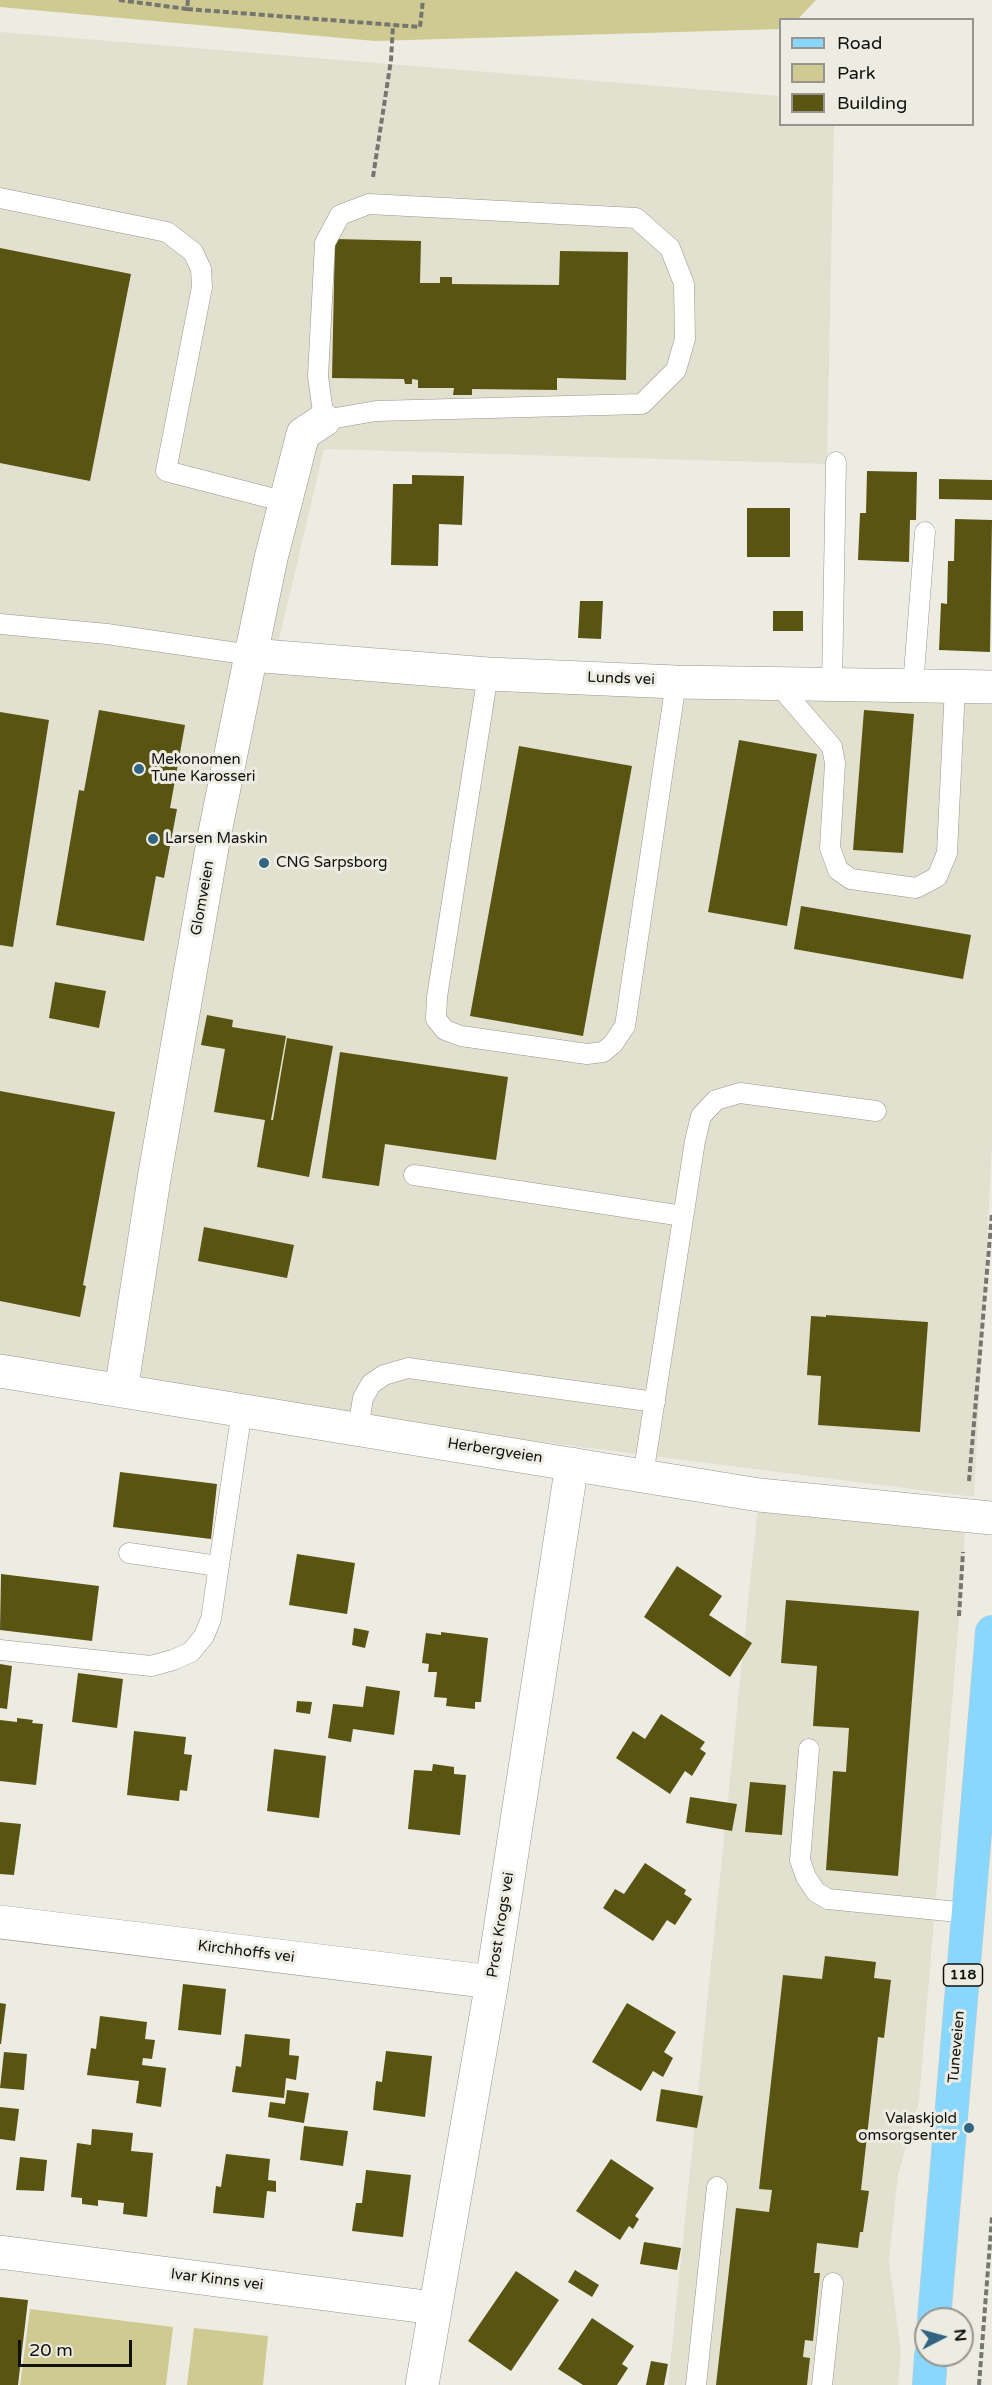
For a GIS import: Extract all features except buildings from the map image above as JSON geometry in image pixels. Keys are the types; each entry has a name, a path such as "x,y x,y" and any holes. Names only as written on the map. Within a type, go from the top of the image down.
{"main road":[{"name":"Tuneveien","path":"935,2307 992,1632"},
{"path":"929,2385 930,2367"}],"street":[{"name":"Glomveien","path":"121,1391 154,1179 207,877 251,655 303,434 324,420"},
{"name":"Lunds vei","path":"251,655 488,674 676,682 992,687"},
{"name":"Herbergveien","path":"0,1371 759,1495 979,1517"},
{"name":"Prost Krogs vei","path":"422,2385 492,1982 572,1464"},
{"name":"Kirchhoffs vei","path":"0,1922 492,1982"},
{"name":"Ivar Kinns vei","path":"0,2252 434,2308"}],"lane":[{"path":"0,198 167,232 193,252 201,269 202,287 166,471 286,502"},
{"path":"369,204 636,218 670,248 684,284 685,339 676,370 642,404 376,411 324,420 318,376 326,243 340,215 369,204"},
{"path":"832,685 836,462"},
{"path":"913,686 925,532"},
{"path":"0,624 107,634 251,655"},
{"path":"488,674 437,997 436,1019 445,1030 460,1036 587,1054 603,1052 613,1044 625,1026 676,682"},
{"path":"777,683 832,747 835,763 830,848 838,870 851,879 916,888 938,877 947,853 955,687"},
{"path":"644,1476 683,1216 701,1116 716,1101 740,1093 876,1111"},
{"path":"414,1175 683,1216"},
{"path":"358,1429 363,1398 371,1384 384,1375 408,1368 655,1402"},
{"path":"0,1650 151,1666 191,1652 204,1636 211,1619 242,1410"},
{"path":"129,1554 218,1566"},
{"path":"809,1749 800,1860 816,1892 828,1899 968,1913"},
{"path":"696,2385 717,2187"},
{"path":"822,2385 833,2283"}],"path":[{"path":"119,0 187,9 420,27 423,0"},
{"path":"187,9 188,0"},
{"path":"369,204 391,60 393,25"},
{"path":"959,1619 979,1517 992,1213"},
{"path":"979,2385 992,2217"}],"shaded area":[{"path":"0,32 779,96 779,126 834,126 827,464 324,449 275,657 992,691 992,1146 974,1497 0,1373"},
{"path":"759,1495 966,1516 919,2101 898,2175 889,2260 901,2353 898,2385 668,2385"}],"green space":[{"path":"0,0 816,0 799,18 779,18 779,29 375,41 0,7"},
{"path":"30,2309 173,2327 166,2385 20,2385"},
{"path":"194,2328 268,2336 263,2385 187,2385"}],"place":[{"name":"Mekonomen Tune Karosseri","path":"139,769"},
{"name":"Larsen Maskin","path":"153,839"},
{"name":"CNG Sarpsborg","path":"264,863"},
{"name":"Valaskjold omsorgsenter","path":"969,2128"}]}
